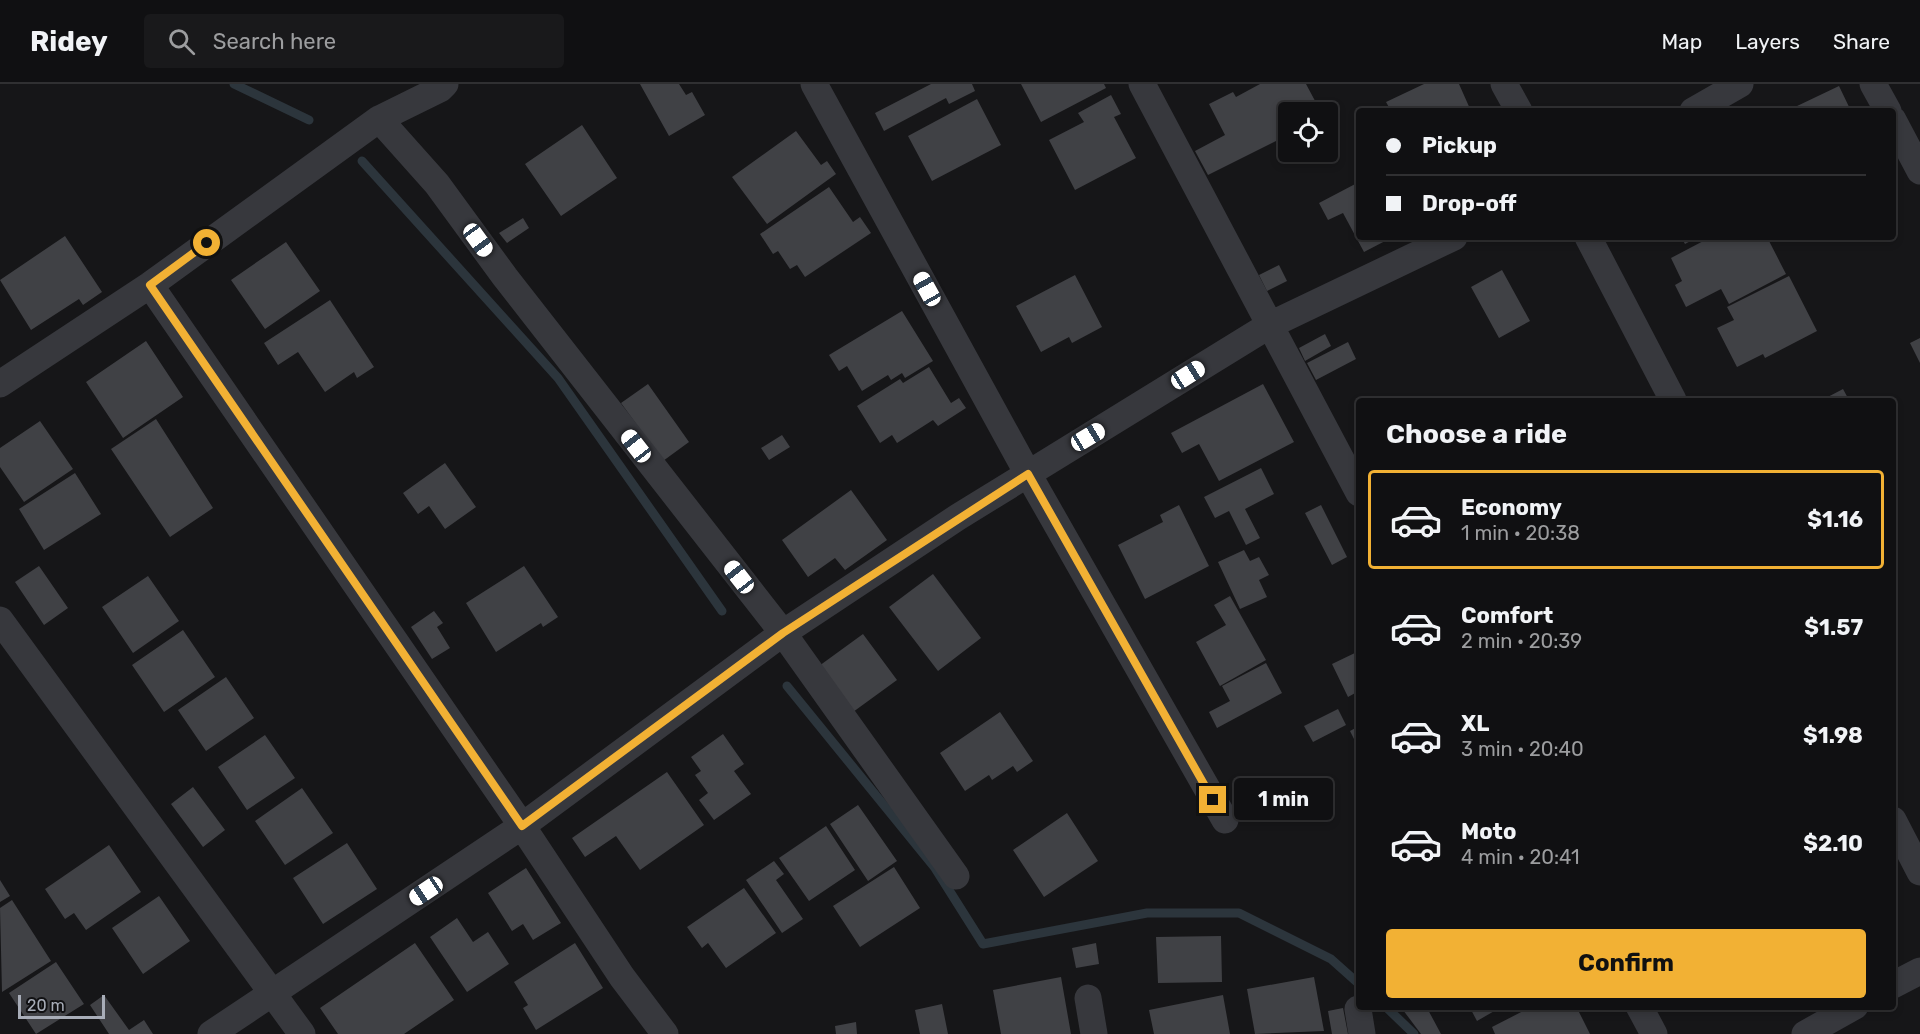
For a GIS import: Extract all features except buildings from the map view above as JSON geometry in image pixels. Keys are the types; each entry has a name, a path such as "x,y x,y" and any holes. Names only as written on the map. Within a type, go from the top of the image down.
{"street":[{"path":"0,384 150,285 379,119 440,89 445,84"},
{"path":"814,84 1028,474 1225,820"},
{"path":"1142,84 1268,326 1356,487"},
{"path":"1504,84 1517,108"},
{"path":"1698,108 1740,84"},
{"path":"1874,84 1886,108"},
{"path":"379,119 437,184 505,277 783,633 956,876"},
{"path":"1896,126 1920,171"},
{"path":"211,1034 522,826 783,633 1028,474 1268,326 1448,240"},
{"path":"1590,240 1672,398"},
{"path":"150,285 522,826 622,977 665,1034"},
{"path":"0,620 302,1034"},
{"path":"1896,826 1920,872"},
{"path":"1896,984 1920,970"},
{"path":"1088,998 1094,1034"},
{"path":"1641,1010 1654,1034"},
{"path":"1805,1034 1848,1010"}],"waterway":[{"path":"234,84 309,120"},
{"path":"362,161 558,378 722,611"},
{"path":"787,686 935,868 983,944 1147,913 1239,913 1331,959 1356,981"},
{"path":"1389,1010 1414,1034"}],"route":[{"path":"207,243 150,285 522,826 783,633 1028,474 1213,800"}]}
